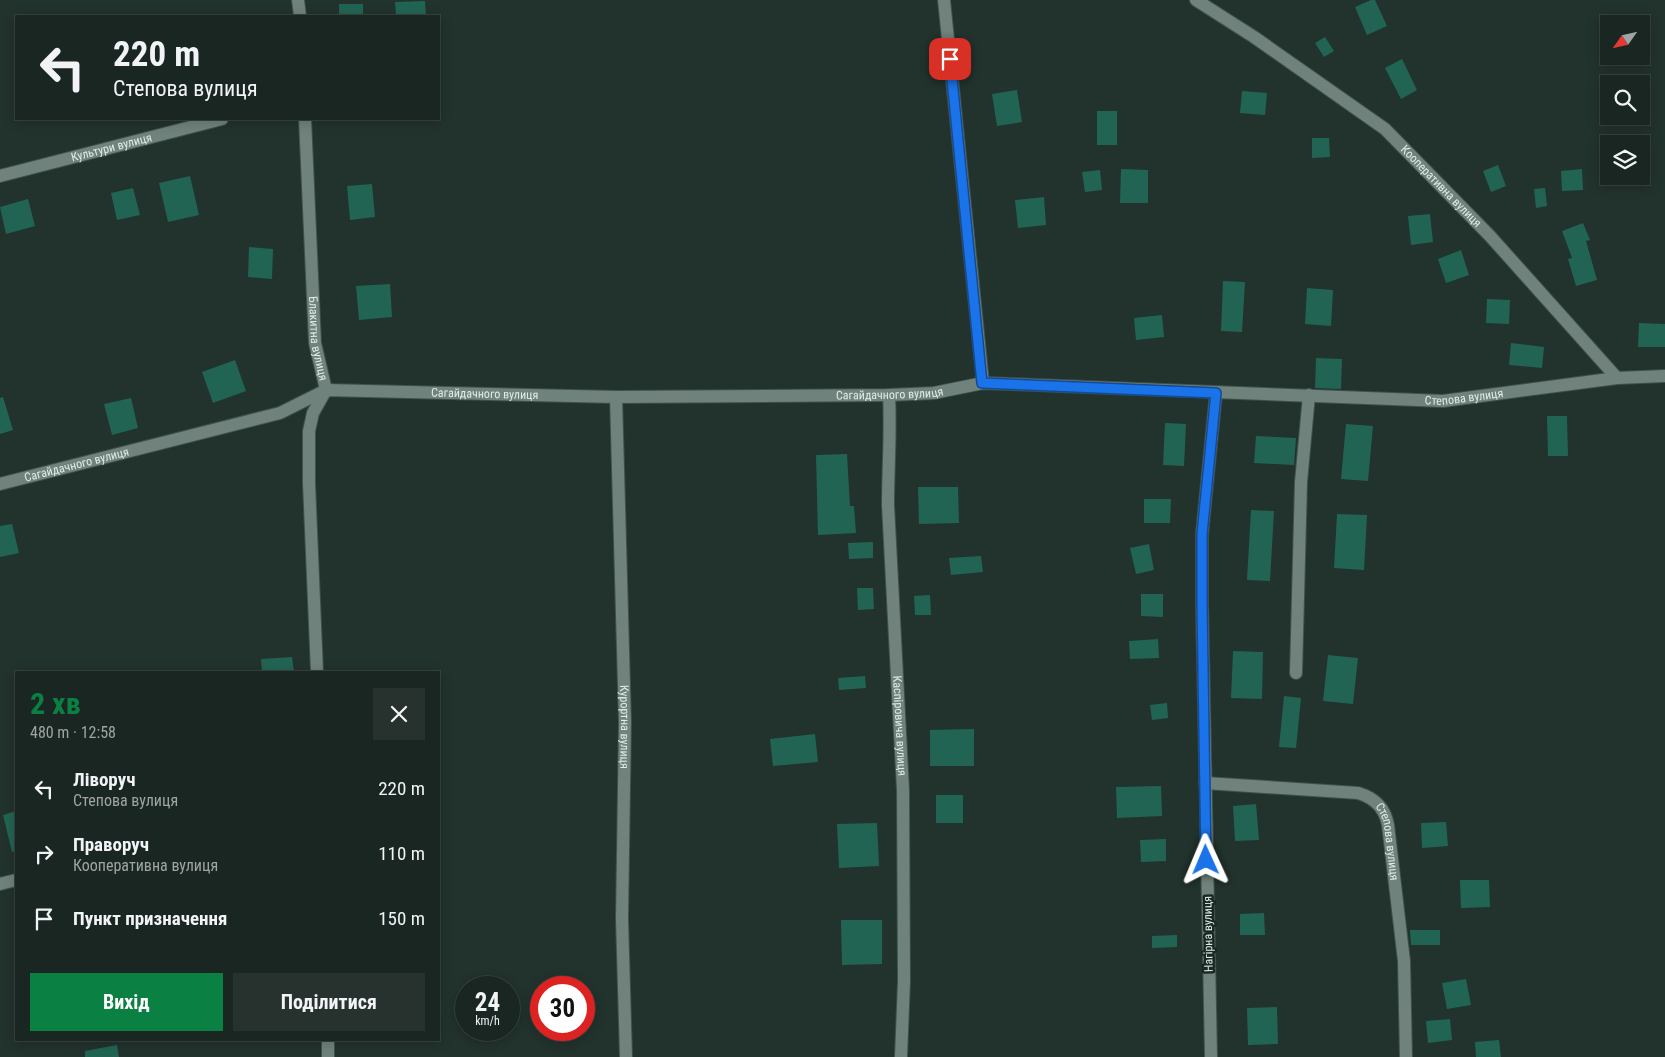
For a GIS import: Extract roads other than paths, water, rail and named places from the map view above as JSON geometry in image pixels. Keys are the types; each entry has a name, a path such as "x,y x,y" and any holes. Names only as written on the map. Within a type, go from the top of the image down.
{"street":[{"path":"298,0 300,15"},
{"path":"944,0 982,383"},
{"name":"Кооперативна вулиця","path":"1196,0 1254,37 1385,129 1490,236 1617,378"},
{"name":"Культури вулиця","path":"0,176 218,120"},
{"path":"295,120 305,134"},
{"name":"Блакитна вулиця","path":"305,120 315,343 326,390 313,413 310,431 309,483 317,671"},
{"path":"1617,378 1665,376"},
{"name":"Степова вулиця","path":"982,383 1443,401 1617,378"},
{"name":"Сагайдачного вулиця","path":"0,484 280,413 326,390 616,396 889,395 934,394 982,383"},
{"name":"Нагірна вулиця","path":"1211,1057 1202,534 1216,393"},
{"name":"Каспіровича вулиця","path":"889,395 891,435 888,468 889,514 903,790 904,981 902,1057"},
{"path":"1296,673 1301,482 1310,395"},
{"name":"Курортна вулиця","path":"616,396 625,722 622,919 626,1057"},
{"name":"Степова вулиця","path":"1205,783 1358,793 1373,799 1384,810 1388,825 1404,961 1406,1057"},
{"path":"0,884 15,880"},
{"path":"328,1041 328,1057"}]}
